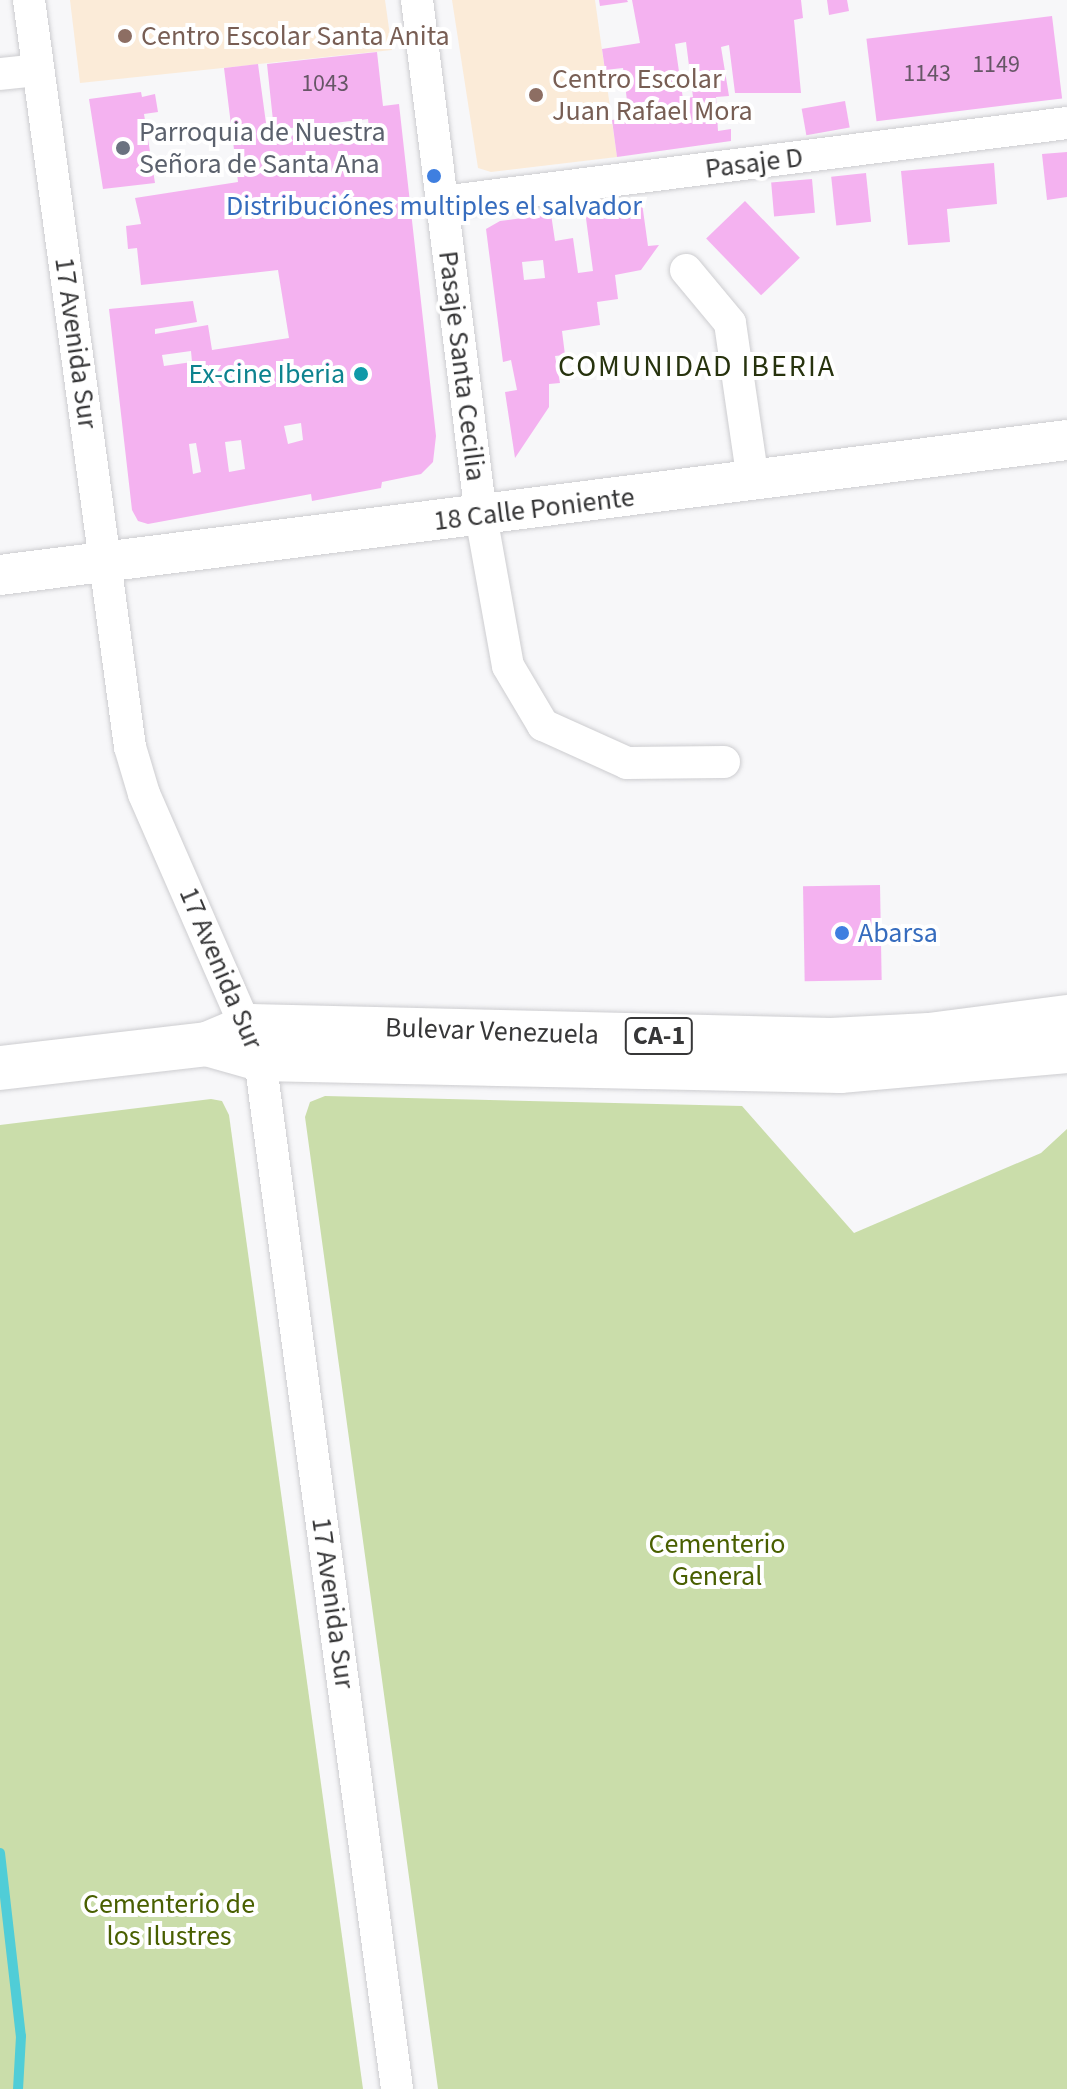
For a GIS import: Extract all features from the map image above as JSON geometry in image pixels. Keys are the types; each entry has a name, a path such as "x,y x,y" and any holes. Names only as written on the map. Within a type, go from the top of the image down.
{"highway":[{"name":"Bulevar Venezuela","path":"0,1068 207,1044 831,1040 929,1035 1067,1017"},
{"name":"Bulevar Venezuela","path":"255,1042 840,1071 1067,1051"}],"street":[{"name":"17 Avenida Sur","path":"29,0 136,772 255,1042 397,2089"},
{"name":"Pasaje Santa Cecilia","path":"417,0 481,516 508,666 543,725 627,763 724,762"},
{"path":"0,74 38,70"},
{"name":"Pasaje D","path":"442,202 1067,123"},
{"path":"686,270 730,323 753,481"},
{"name":"18 Calle Poniente","path":"0,575 1067,440"}],"shaded area":[{"path":"70,0 385,0 392,50 80,83"},
{"name":"Centro Escolar Juan Rafael Mora","path":"452,0 595,0 617,157 491,172 478,168"}],"green space":[{"name":"Cementerio General","path":"325,1096 742,1106 854,1233 1041,1153 1067,1129 1067,2089 438,2089 305,1117 310,1102"},
{"name":"Cementerio de los Ilustres","path":"211,1099 222,1101 229,1115 363,2089 0,2089 0,1125"}],"building":[{"path":"599,0 627,0 628,2 600,6"},
{"path":"632,0 801,0 803,18 794,20 801,93 735,93 729,45 721,47 729,96 716,97 718,131 731,129 731,141 617,157 612,120 629,117 623,68 605,70 602,49 640,43","holes":["686,42 693,97 683,99 675,44"]},
{"path":"827,0 847,0 849,11 829,15"},
{"path":"1052,16 1062,98 877,121 866,39"},
{"path":"377,52 383,106 399,104 436,436 433,462 421,474 382,482 381,488 312,501 311,494 148,524 138,521 132,510 109,309 193,301 197,322 155,329 155,334 208,325 212,350 289,338 278,270 141,285 137,248 128,249 126,226 141,224 135,198 238,182 224,68 258,64 268,138 369,128 368,119 274,130 267,64","holes":["191,351 192,362 164,366 162,355","301,423 303,440 288,444 284,426","241,440 245,469 229,472 225,442","196,443 201,472 193,474 189,444"]},
{"name":"Parroquia de Nuestra Señora de Santa Ana","path":"141,92 142,97 155,94 158,112 144,114 155,183 103,189 89,99"},
{"path":"845,101 850,128 806,135 802,109"},
{"path":"1067,152 1067,197 1047,200 1042,154"},
{"path":"994,163 997,204 947,209 950,242 908,245 901,171"},
{"path":"866,173 871,222 836,225 831,177"},
{"path":"812,179 815,213 774,216 771,183"},
{"path":"745,201 800,258 761,295 706,239"},
{"path":"642,203 648,246 659,245 641,270 615,275 618,299 597,302 600,325 562,331 565,355 555,356 560,383 549,384 549,407 515,458 505,392 517,390 511,360 503,362 486,229 500,221 551,214 555,241 573,238 578,273 593,271 585,211","holes":["543,260 545,278 524,280 522,262"]},
{"name":"Abarsa","path":"880,885 882,980 805,981 803,886"}],"waterway":[{"path":"0,1853 21,2036 18,2089"}],"place":[{"name":"Centro Escolar Santa Anita","path":"125,36"},
{"name":"Centro Escolar Juan Rafael Mora","path":"536,95"},
{"name":"Parroquia de Nuestra Señora de Santa Ana","path":"123,148"},
{"name":"Distribuciónes multiples el salvador","path":"434,176"},
{"name":"Ex-cine Iberia","path":"361,374"},
{"name":"Abarsa","path":"842,933"}],"district":[{"name":"COMUNIDAD IBERIA","path":"697,367"}]}
